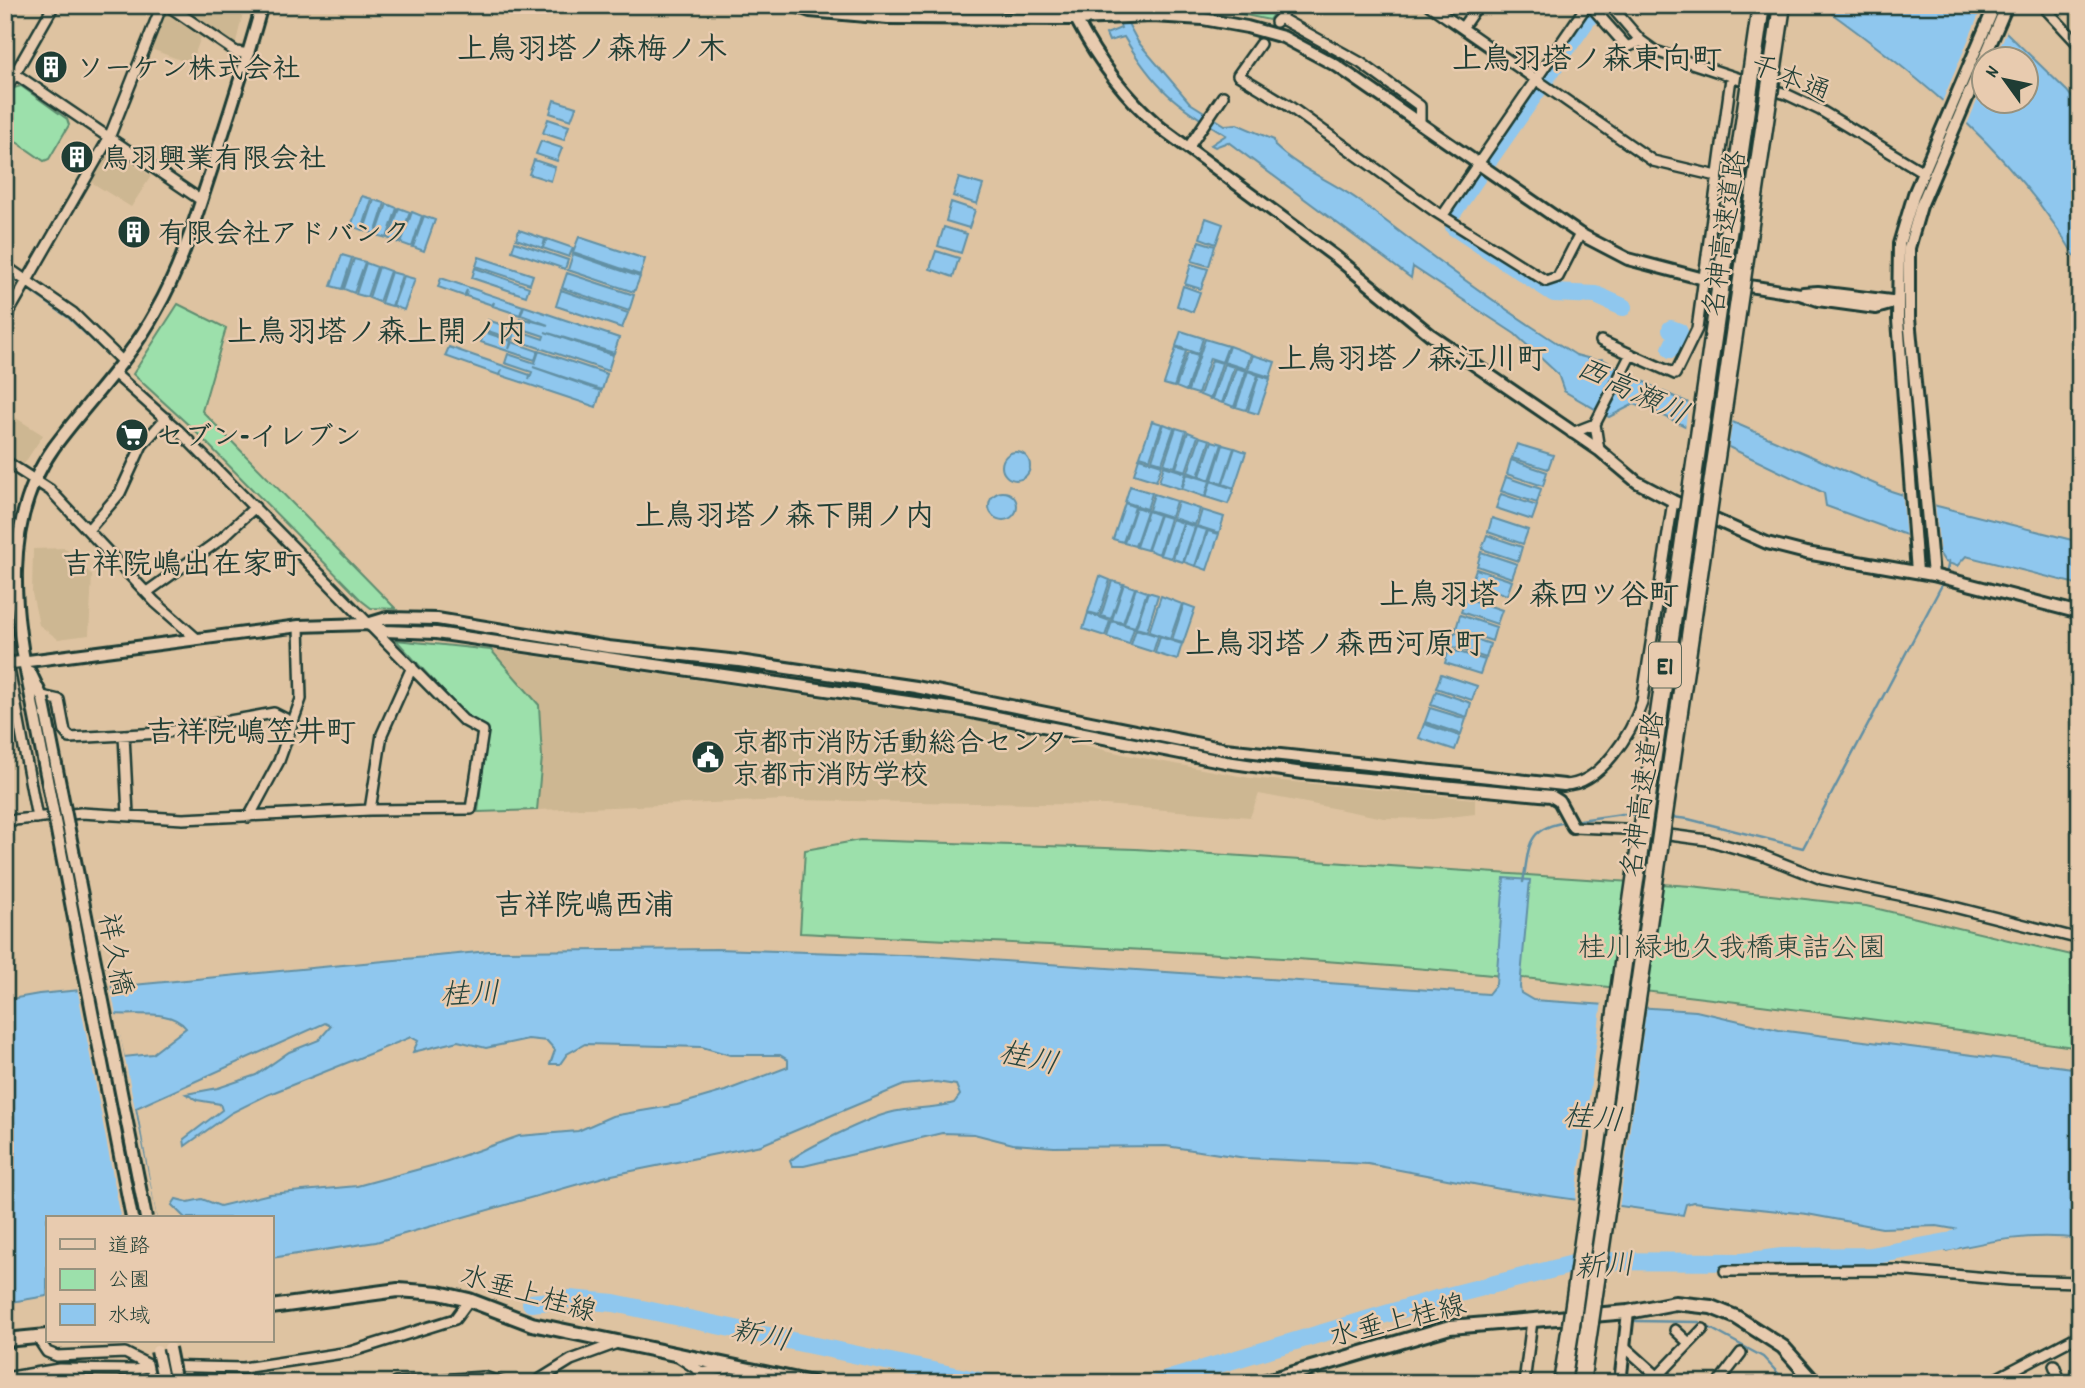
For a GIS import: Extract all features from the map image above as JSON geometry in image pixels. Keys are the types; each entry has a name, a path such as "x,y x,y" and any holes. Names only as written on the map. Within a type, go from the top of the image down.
{"highway":[{"name":"名神高速道路","path":"1562,1383 1761,5"},
{"name":"名神高速道路","path":"1581,1383 1783,5"}],"main road":[{"name":"水垂上桂線","path":"273,1307 398,1290 439,1293 470,1300 532,1324 812,1383"},
{"name":"水垂上桂線","path":"1260,1383 1450,1327 1628,1312 1675,1303 1699,1304 1724,1311 1770,1337 1815,1383"},
{"path":"5,1340 42,1336"}],"street":[{"path":"5,91 54,5"},
{"path":"5,319 109,138 164,5 236,52 249,54"},
{"path":"262,5 249,54 201,201 166,293 123,362 52,449 33,480 19,522 13,562 24,660 39,699 59,700 65,732 70,738 161,733 274,713 292,722"},
{"path":"793,5 810,11 851,9 888,18 1076,19 1153,16 1203,19 1283,37 1338,66 1580,234 1648,267 1704,279 1800,293 1818,292 1903,302"},
{"path":"1287,5 1278,20 1361,63 1420,106 1420,124"},
{"path":"1429,5 1653,161 1717,176"},
{"path":"1462,28 1478,5"},
{"path":"1443,215 1540,82 1589,5 1627,47 1641,41"},
{"name":"千本通","path":"1610,5 1641,41 1655,51 1786,94 1923,172"},
{"path":"1917,572 1903,302 1908,260 1912,233 1934,159 1995,5"},
{"path":"1933,575 1924,463 1898,260 1902,228 1923,172 1934,159 2007,5"},
{"path":"2042,5 2080,46"},
{"path":"1076,19 1098,58 1140,110 1338,258 1431,335 1599,450 1622,471 1673,501 1767,543 1806,553 1933,575 2080,613"},
{"path":"1260,44 1238,75 1286,103 1387,179 1546,281 1558,277 1580,234"},
{"path":"5,67 201,201"},
{"path":"1601,341 1675,374 1697,329 1731,78"},
{"path":"1190,145 1223,96"},
{"path":"5,267 74,313 123,362"},
{"path":"1599,450 1595,424 1631,354"},
{"path":"5,821 81,813 183,819 370,810 471,809 483,731 463,720 166,418 114,373"},
{"path":"89,529 120,493 142,445 166,418"},
{"path":"1572,433 1595,424"},
{"path":"5,461 50,490 147,592 197,639"},
{"path":"1911,463 1924,463"},
{"path":"37,818 7,663 299,626 367,624 387,618 437,619 608,647 739,661 915,687 1225,749 1571,785 1596,771 1615,753 1636,721 1642,702 1673,501"},
{"path":"147,592 221,539 255,508"},
{"path":"367,624 385,631 436,633 956,709 1124,743 1303,773 1551,796 1559,802 1573,827 1624,828 1720,843 1761,855 1822,879 1938,903 2080,939"},
{"path":"249,817 279,761 301,699 299,626"},
{"path":"370,810 382,734 412,667"},
{"name":"祥久橋","path":"39,699 132,1216"},
{"name":"祥久橋","path":"39,699 146,1216"},
{"path":"1124,743 1126,729"},
{"path":"124,735 128,814"},
{"path":"1725,1271 1897,1270 2010,1280 2080,1282"},
{"path":"5,1378 59,1369 135,1370 151,1366 185,1369 243,1368 350,1352 455,1320 470,1300"},
{"path":"1620,1383 1628,1312"},
{"path":"1524,1383 1532,1321"},
{"path":"1625,1346 1662,1379 1703,1329"},
{"path":"1675,1330 1689,1343"},
{"path":"1989,1383 2080,1335"},
{"path":"42,1336 47,1352 57,1356 125,1353 151,1366"},
{"path":"534,1383 571,1360 620,1342"},
{"path":"169,1345 176,1383"},
{"path":"157,1346 164,1383"},
{"path":"673,1352 703,1373 736,1366"},
{"path":"1720,1382 1741,1353"},
{"path":"2054,1365 2061,1383"},
{"path":"151,1366 154,1383"},
{"path":"185,1369 188,1383"},
{"path":"697,1383 703,1373"},
{"path":"395,1383 484,1377 502,1383"}],"shaded area":[{"path":"176,5 245,5 235,46"},
{"path":"165,12 201,37 191,64 151,49"},
{"name":"鳥羽興業有限会社","path":"109,149 151,176 131,207 91,182"},
{"path":"8,413 43,435 24,464 5,452 5,418"},
{"path":"65,548 82,564 77,570 86,569 92,575 89,635 58,639 39,625 32,593 33,549"},
{"path":"491,650 977,721 1127,755 1250,778 1475,799 1475,814 1433,819 1384,818 1259,794 1250,817 1105,805 787,800 537,810 542,757"}],"green space":[{"path":"1198,5 1279,5 1269,20"},
{"path":"21,86 67,119 69,125 49,159 44,161 5,134 5,103 14,88"},
{"path":"178,304 226,328 202,411 396,609 371,608 362,601 194,430 133,374"},
{"path":"396,640 491,650 539,705 542,757 537,810 478,812 487,728 463,713"},
{"name":"桂川緑地久我橋東詰公園","path":"860,840 1136,849 1691,886 1866,906 2080,957 2080,1048 1776,1007 1471,973 1219,954 800,933 805,850"}],"water":[{"name":"西高瀬川","path":"1112,5 1118,5 1138,42 1190,103 1225,125 1237,124 1274,140 1275,146 1296,163 1354,197 1468,283 1576,355 1602,359 1659,390 1891,491 1937,506 2080,542 2080,585 1966,556 1957,566 1945,562 1934,545 1826,506 1824,493 1656,412 1634,404 1609,417 1564,391 1558,374 1515,334 1413,267 1411,278 1228,142 1215,147 1211,145 1226,135 1168,94 1146,70 1124,37 1109,41 1106,34 1121,28"},
{"path":"1820,5 1978,5 2020,46 1969,46 1969,116 2039,116 2039,64 2067,91 2080,108 2080,265 2055,225 1997,153 1930,90"},
{"path":"554,100 576,107 571,120 550,113"},
{"path":"548,119 569,126 564,140 543,133"},
{"path":"541,141 562,148 557,161 536,154"},
{"path":"534,160 555,167 551,181 529,174"},
{"path":"959,178 983,185 977,204 953,196"},
{"path":"362,196 372,199 362,230 351,226"},
{"path":"374,200 385,203 375,234 364,230"},
{"path":"951,202 975,210 969,228 946,221"},
{"path":"387,204 397,208 387,238 376,235"},
{"path":"399,208 410,212 399,243 389,239"},
{"path":"412,212 422,216 412,247 401,243"},
{"path":"424,216 435,220 424,251 413,247"},
{"path":"1206,218 1223,224 1216,244 1200,238"},
{"path":"944,227 967,234 961,253 938,246"},
{"path":"519,230 545,239 543,247 547,239 573,248 569,257 516,239"},
{"path":"579,237 645,259 640,275 573,252"},
{"path":"1199,241 1215,246 1209,266 1192,261"},
{"path":"515,242 568,260 565,269 512,251"},
{"path":"936,251 959,258 953,277 930,269"},
{"path":"573,254 640,277 634,292 568,270"},
{"path":"342,255 352,258 342,289 331,286"},
{"path":"479,257 533,275 530,284 476,266"},
{"path":"354,259 365,262 354,293 344,289"},
{"path":"366,263 377,267 367,297 356,294"},
{"path":"1191,264 1208,269 1201,289 1185,284"},
{"path":"379,267 390,271 379,302 369,298"},
{"path":"475,268 529,287 526,296 472,278"},
{"path":"391,272 402,275 392,306 381,303"},
{"path":"567,273 634,295 629,311 562,288"},
{"path":"404,276 415,279 404,310 393,306"},
{"path":"441,278 523,306 520,315 493,306 494,302 492,305 466,296 467,290 464,296 438,287"},
{"path":"1183,286 1200,292 1193,312 1177,306"},
{"path":"561,290 628,313 622,328 556,306"},
{"path":"524,306 619,338 614,353 545,332 613,355 608,371 513,339 514,334 512,339 485,330 488,320 543,339 544,336 517,327 520,318 548,325 521,315"},
{"path":"1181,331 1203,338 1198,354 1176,346"},
{"path":"484,332 511,341 509,349 512,342 538,351 535,360 481,342"},
{"path":"1205,339 1228,346 1222,362 1210,358 1198,394 1188,391"},
{"path":"1229,346 1251,354 1246,369 1224,362"},
{"path":"449,347 530,375 529,380 532,372 505,363 508,354 535,363 539,351 607,374 602,390 533,367 601,391 596,407 500,375 502,369 499,375 445,356"},
{"path":"1176,348 1186,351 1174,387 1164,384"},
{"path":"1188,352 1198,355 1186,391 1176,387"},
{"path":"1253,355 1275,362 1270,377 1248,370"},
{"path":"1212,360 1222,363 1210,399 1200,395"},
{"path":"1224,364 1234,367 1222,403 1212,399"},
{"path":"1236,368 1246,371 1234,407 1224,403"},
{"path":"1248,371 1258,375 1246,410 1236,407"},
{"path":"1259,375 1270,379 1258,414 1248,411"},
{"path":"1152,421 1162,424 1150,459 1140,456"},
{"path":"1164,424 1174,428 1162,463 1152,460"},
{"path":"1176,428 1186,431 1175,467 1164,464"},
{"path":"1188,432 1198,436 1186,471 1176,468"},
{"path":"1200,437 1210,440 1198,476 1188,472"},
{"path":"1212,441 1222,444 1210,480 1200,476"},
{"path":"1517,444 1553,455 1548,469 1512,458"},
{"path":"1223,445 1234,448 1222,484 1212,480"},
{"path":"1235,448 1246,452 1234,488 1223,484"},
{"path":"1016,452 1026,456 1030,466 1026,476 1016,480 1006,476 1002,466 1006,456"},
{"path":"1139,458 1162,465 1156,481 1134,474"},
{"path":"1511,460 1547,472 1543,486 1507,474"},
{"path":"1164,466 1186,473 1181,489 1159,482"},
{"path":"1187,474 1210,481 1205,497 1182,489"},
{"path":"1506,477 1541,489 1537,503 1501,491"},
{"path":"1211,481 1234,489 1228,504 1206,497"},
{"path":"1130,486 1152,493 1147,509 1125,502"},
{"path":"1003,492 1013,496 1017,506 1013,516 1003,520 993,516 989,506 993,496"},
{"path":"1154,494 1176,501 1171,517 1149,510"},
{"path":"1501,494 1537,506 1532,520 1496,508"},
{"path":"1178,502 1200,509 1195,525 1173,518"},
{"path":"1125,503 1135,507 1123,542 1113,539"},
{"path":"1136,507 1147,511 1135,546 1124,543"},
{"path":"1202,510 1224,517 1219,533 1197,526"},
{"path":"1148,511 1159,515 1147,550 1136,547"},
{"path":"1160,515 1170,518 1159,554 1148,550"},
{"path":"1492,518 1528,530 1523,544 1488,532"},
{"path":"1172,519 1183,523 1171,558 1160,555"},
{"path":"1184,523 1195,527 1183,562 1173,559"},
{"path":"1196,527 1207,530 1195,566 1184,562"},
{"path":"1208,531 1219,534 1207,570 1196,566"},
{"path":"1487,535 1522,547 1518,561 1482,549"},
{"path":"1481,552 1517,564 1512,578 1477,566"},
{"path":"1476,569 1512,581 1507,595 1471,583"},
{"path":"1100,576 1110,580 1099,615 1088,612"},
{"path":"1112,581 1123,584 1111,619 1101,616"},
{"path":"1124,584 1135,588 1123,623 1112,620"},
{"path":"1136,588 1147,592 1135,627 1124,624"},
{"path":"1148,592 1158,595 1147,631 1136,628"},
{"path":"1161,596 1182,604 1170,639 1149,632"},
{"path":"1466,598 1502,610 1497,624 1461,612"},
{"path":"1184,604 1195,608 1183,643 1172,640"},
{"path":"1088,613 1110,621 1105,636 1083,629"},
{"path":"1460,615 1496,627 1492,641 1456,629"},
{"path":"1112,621 1134,628 1129,644 1107,637"},
{"path":"1136,629 1158,636 1153,652 1131,645"},
{"path":"1455,632 1490,644 1486,658 1450,646"},
{"path":"1160,637 1182,644 1177,660 1155,653"},
{"path":"1449,649 1485,660 1480,674 1445,663"},
{"path":"1441,674 1477,686 1472,700 1436,688"},
{"path":"1436,691 1471,703 1467,717 1431,705"},
{"path":"1430,708 1466,719 1461,734 1425,722"},
{"path":"1424,724 1460,736 1455,750 1419,738"},
{"name":"桂川","path":"1504,878 1530,880 1520,987 1521,993 1533,1000 1696,1011 1779,1030 2080,1069 2080,1239 2013,1239 1946,1251 1946,1236 1958,1235 1960,1230 1937,1226 1882,1228 1807,1214 1693,1202 1686,1204 1683,1215 1500,1189 1368,1164 1246,1158 1166,1146 1054,1147 1013,1144 974,1134 942,1133 804,1166 792,1166 790,1161 797,1155 880,1116 954,1103 960,1095 956,1085 936,1082 904,1085 761,1145 607,1176 376,1242 273,1258 273,1216 183,1216 172,1205 176,1199 188,1202 202,1199 220,1206 270,1194 357,1186 442,1163 519,1136 578,1131 612,1116 677,1105 725,1091 788,1067 788,1060 780,1055 730,1055 702,1047 585,1044 567,1054 560,1064 550,1064 555,1050 547,1041 528,1039 486,1048 458,1041 413,1052 418,1041 411,1037 267,1095 231,1113 185,1146 184,1139 222,1110 220,1104 197,1100 186,1094 218,1088 256,1075 289,1052 319,1040 331,1026 325,1023 136,1108 156,1216 46,1216 46,1296 5,1303 5,1000 39,994 489,951 716,949 931,956 1488,994 1496,984","holes":["114,1014 172,1018 186,1028 152,1054 124,1057"]}],"pier":[{"path":"1983,5 2008,28 2000,46 1969,46 1971,116 1966,127 1942,102"},
{"path":"1689,399 1733,419 1728,450 1685,429"},
{"path":"1902,491 1935,502 1941,563 1932,548 1906,539"},
{"path":"110,984 157,1216 121,1216 77,987"},
{"path":"1602,1001 1647,1004 1619,1209 1575,1203"}],"waterway":[{"path":"1490,158 1590,15"},
{"path":"1453,212 1477,177"},
{"path":"1454,227 1554,293 1596,295 1623,307"},
{"path":"5,273 69,318 108,355"},
{"path":"1671,329 1679,332 1671,349"},
{"path":"1946,575 1949,561"},
{"path":"1671,817 1803,848 1944,581"},
{"path":"1573,821 1622,814 1640,815"},
{"path":"1523,882 1529,849 1536,834 1553,825 1567,822"},
{"name":"新川","path":"1156,1383 1436,1299 1585,1261 1742,1262 1782,1257 1871,1256 1952,1241 1966,1234"},
{"name":"新川","path":"531,1303 570,1299 614,1303 989,1383"},
{"path":"1636,1321 1699,1322 1763,1357 1787,1383"}],"place":[{"name":"ソーケン株式会社","path":"51,67"},
{"name":"鳥羽興業有限会社","path":"77,157"},
{"name":"有限会社アドバンク","path":"134,232"},
{"name":"セブン-イレブン","path":"132,435"},
{"name":"京都市消防活動総合センター 京都市消防学校","path":"708,757"}],"district":[{"name":"上鳥羽塔ノ森梅ノ木","path":"592,48"},
{"name":"上鳥羽塔ノ森東向町","path":"1587,58"},
{"name":"上鳥羽塔ノ森上開ノ内","path":"377,331"},
{"name":"上鳥羽塔ノ森江川町","path":"1412,358"},
{"name":"上鳥羽塔ノ森下開ノ内","path":"785,515"},
{"name":"吉祥院嶋出在家町","path":"182,563"},
{"name":"上鳥羽塔ノ森四ツ谷町","path":"1529,594"},
{"name":"上鳥羽塔ノ森西河原町","path":"1335,643"},
{"name":"吉祥院嶋笠井町","path":"251,731"},
{"name":"吉祥院嶋西浦","path":"584,904"}]}
